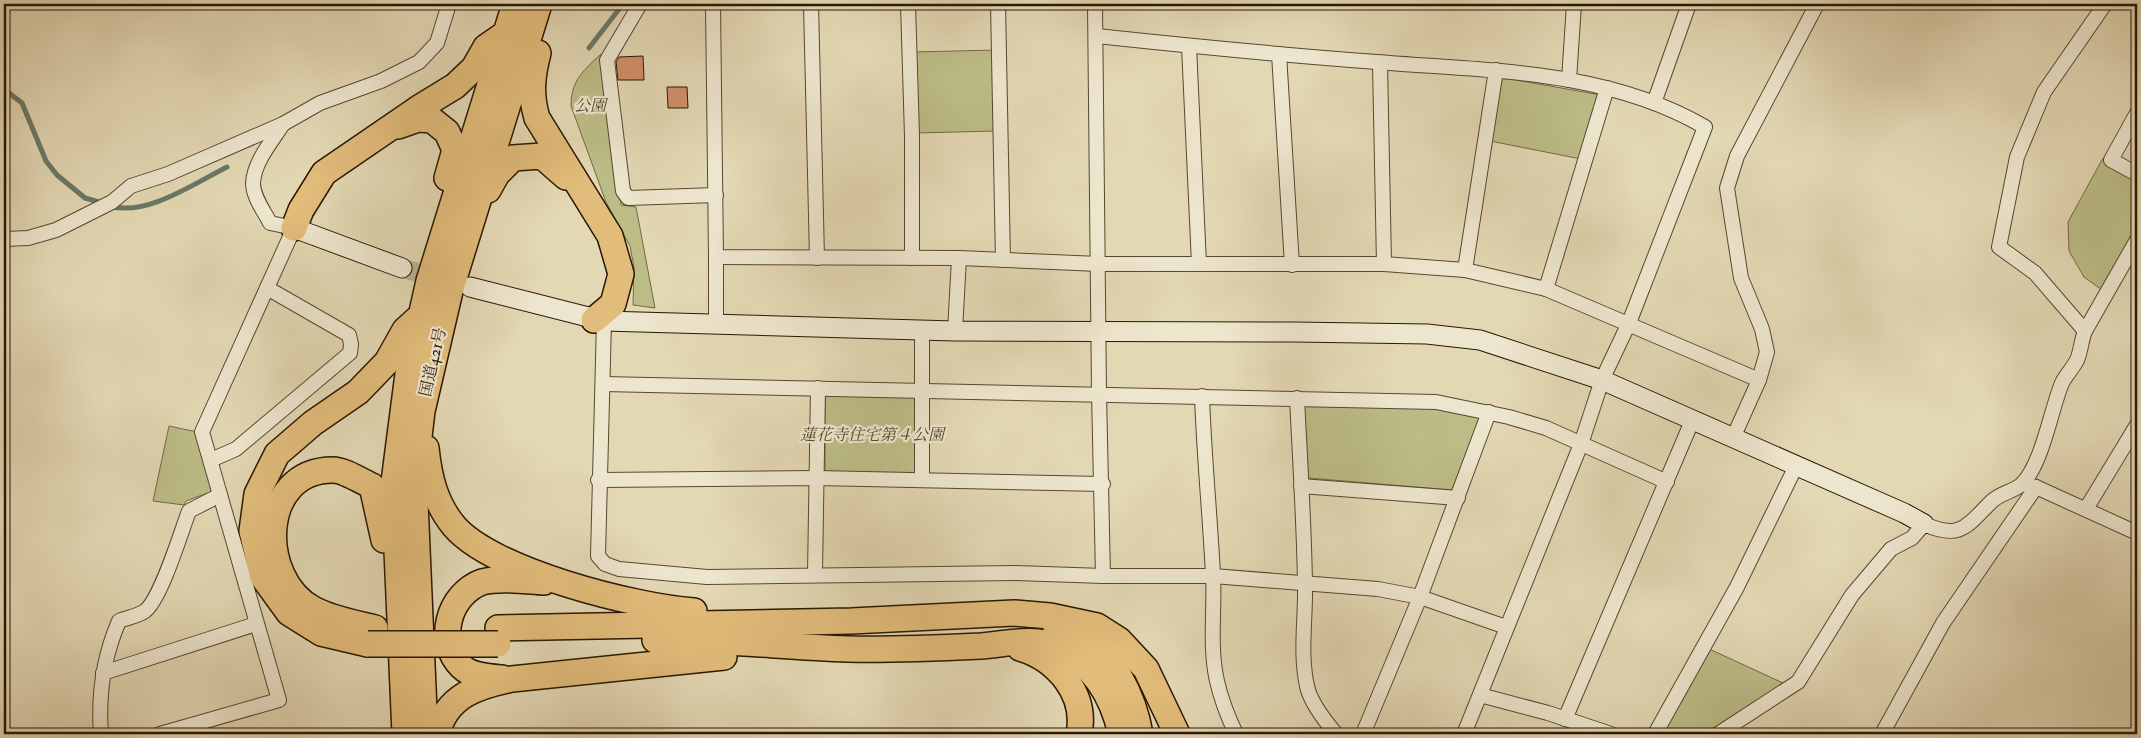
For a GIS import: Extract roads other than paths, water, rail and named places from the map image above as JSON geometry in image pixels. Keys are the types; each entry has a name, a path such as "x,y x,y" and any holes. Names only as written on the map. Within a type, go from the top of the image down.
{"highway":[{"name":"国道421号","path":"404,723 394,482 408,374 412,323 440,246 515,4"},
{"name":"国道421号","path":"425,734 414,479 422,411 450,291 539,4"},
{"path":"547,4 545,24 532,76 532,99 537,118 610,236 621,274 613,304 599,321"},
{"path":"294,228 301,210 324,174 388,129 455,86 474,68 486,47 506,33"},
{"path":"388,129 418,119 432,120 447,132 455,150 436,219 412,323 387,362 358,392 313,423 277,454 257,494 252,531 263,577 289,613 321,632 371,636 498,636 666,640 887,650 996,645 1023,641 1040,642 1058,648 1073,656 1087,667 1099,682 1117,719 1120,734"},
{"path":"474,215 497,174 513,158 542,156 562,173 610,236"},
{"path":"436,219 440,246"},
{"path":"422,411 429,470 436,496 444,512 455,528 473,542 496,555 567,584 604,595 691,611 851,621"},
{"path":"371,636 312,609 295,594 282,572 273,547 273,520 288,487 308,474 335,470 372,486 384,533 390,664 404,723"},
{"path":"512,679 474,674 461,666 454,656 449,642 448,621 452,609 459,597 471,588 484,582 567,584"},
{"path":"498,636 1014,612 1050,616 1097,626 1118,640 1146,669 1177,734"},
{"path":"1014,612 1078,635 1092,645 1106,659 1126,689 1140,734"},
{"path":"996,645 1032,651 1058,670 1070,685 1076,699 1080,714 1079,734"},
{"path":"437,734 444,713 470,690 512,679 692,659 846,649"}],"street":[{"path":"4,239 42,235 83,218 112,202 132,186 168,174 283,124 320,103 381,81 419,62 437,42 448,4"},
{"path":"640,4 607,60 623,191 628,198 716,195"},
{"path":"712,4 716,195 716,326"},
{"path":"810,4 817,258"},
{"path":"908,4 912,136 912,258"},
{"path":"998,4 1003,260"},
{"path":"1095,4 1097,36 1099,393 1103,484 1103,576"},
{"path":"1569,80 1574,4"},
{"path":"1654,103 1689,4"},
{"path":"1732,438 1759,380 1767,352 1762,329 1741,278 1727,188 1738,156 1816,6 1814,4"},
{"path":"2085,331 2035,273 1999,247 2017,157 2044,92 2105,4"},
{"path":"1097,36 1380,63 1496,70 1569,80 1607,88 1654,103 1705,127 1629,323 1602,380 1581,444 1464,734"},
{"path":"1189,46 1199,264"},
{"path":"1279,54 1292,265"},
{"path":"1380,63 1384,264"},
{"path":"1465,270 1496,70"},
{"path":"1546,289 1607,88"},
{"path":"2137,113 2111,160 2137,174"},
{"path":"283,124 261,158 253,183 257,198 270,223 294,228 402,268"},
{"path":"160,734 279,700 202,432 294,228"},
{"path":"470,287 599,321 716,326 955,331 1427,334 1480,340 1602,380 1943,532 1957,531 1972,521 1996,497 2021,484 2034,465 2053,416 2062,382 2077,360 2080,342 2085,331 2137,240"},
{"path":"716,258 959,258 1099,264 1384,264 1465,270 1546,289 1759,380"},
{"path":"955,331 959,258"},
{"path":"211,460 236,449 350,353 349,335 267,288"},
{"path":"599,321 603,384 598,480 598,556 605,564 619,569 707,577 815,574 1016,573 1103,576 1213,576 1378,589 1420,596 1506,627"},
{"path":"922,330 922,480"},
{"path":"603,384 1099,393 1436,402 1489,412 1546,428 1667,482"},
{"path":"815,574 818,388"},
{"path":"1202,396 1206,497 1213,576 1213,647 1216,679 1224,706 1236,734"},
{"path":"1297,398 1305,584 1304,651 1308,690 1323,720 1336,734"},
{"path":"1363,734 1420,596 1489,412"},
{"path":"1565,719 1692,421"},
{"path":"2086,509 2137,425"},
{"path":"1655,734 1736,587 1796,466"},
{"path":"598,480 816,478 1103,484"},
{"path":"2021,484 2036,487 2137,533"},
{"path":"1301,486 1458,498"},
{"path":"1882,734 1944,623 2036,487"},
{"path":"101,734 99,710 103,673 109,645 119,621 145,611 149,605 176,552 189,511 220,495"},
{"path":"1718,734 1798,682 1852,595 1891,549 1912,538 1924,524"},
{"path":"103,673 256,624"},
{"path":"1480,695 1611,734"}],"waterway":[{"path":"589,48 623,4"},
{"path":"4,89 22,103 46,161 57,175 85,198 102,203"},
{"path":"110,206 124,208 139,207 154,203 170,197 227,167"}],"tunnel":[{"path":"402,268 442,279"}],"park label":[{"name":"公園","path":"590,106"},
{"name":"蓮花寺住宅第４公園","path":"872,435"}]}
